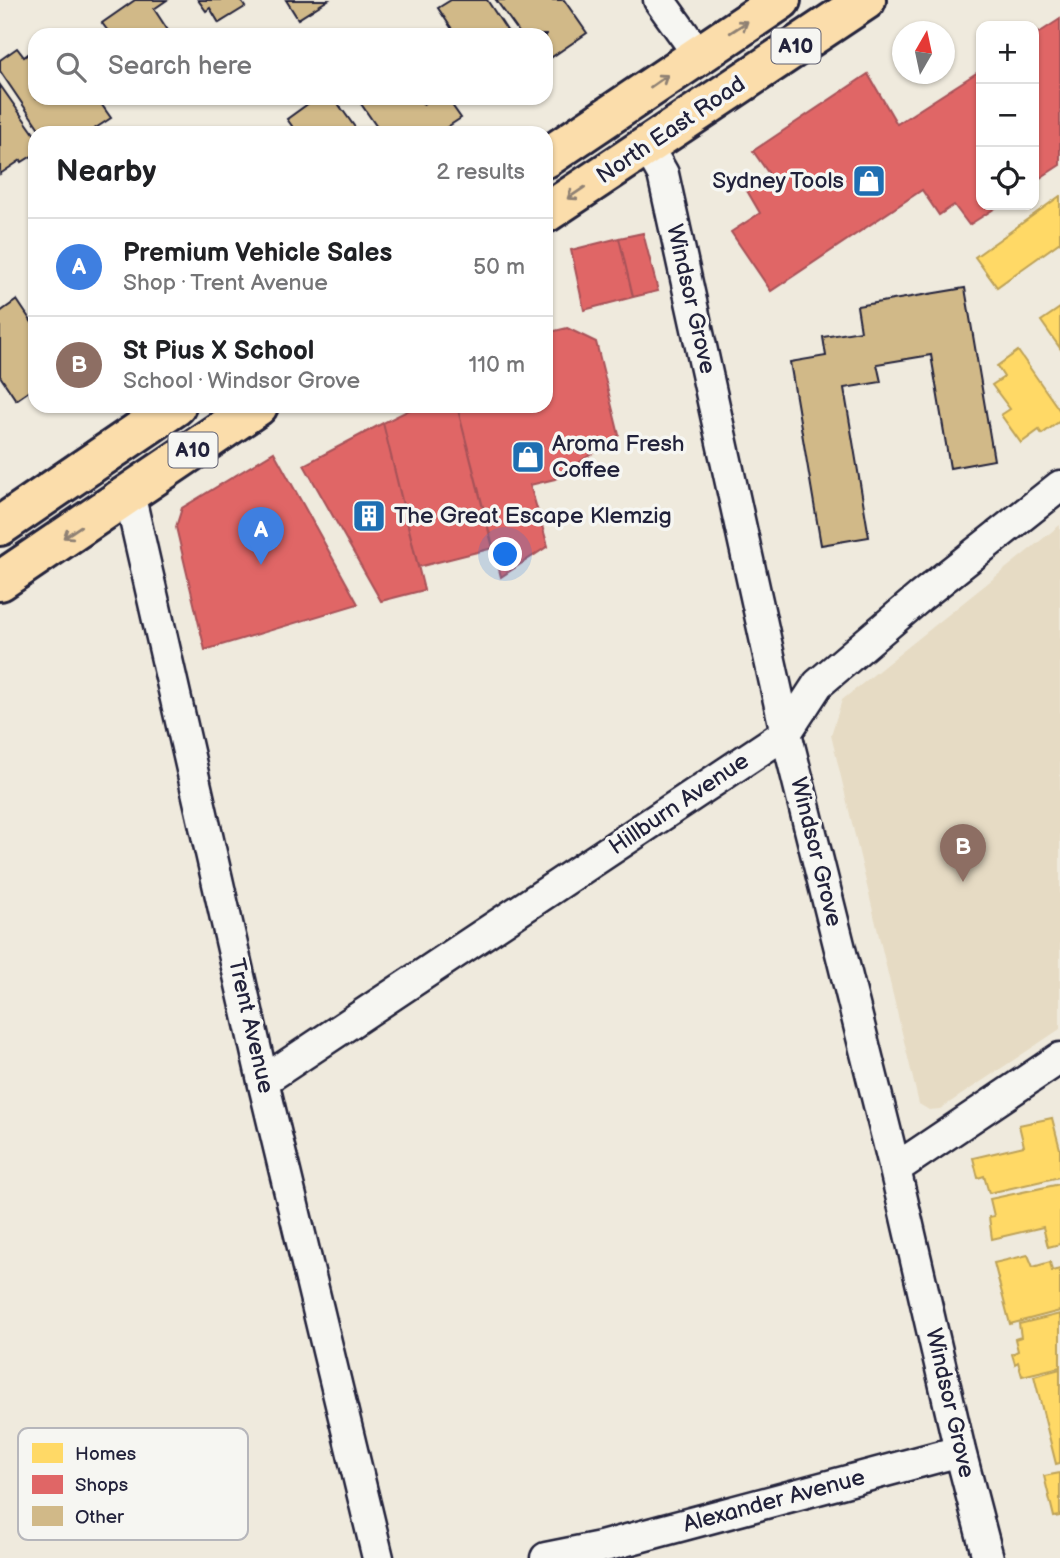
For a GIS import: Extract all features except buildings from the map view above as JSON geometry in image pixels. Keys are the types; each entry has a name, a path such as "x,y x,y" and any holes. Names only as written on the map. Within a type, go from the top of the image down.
{"highway":[{"name":"North East Road","path":"553,153 781,0"},
{"name":"North East Road","path":"553,208 866,0"},
{"path":"698,54 726,93"},
{"path":"619,108 647,146"},
{"name":"A10","path":"0,526 166,413"},
{"name":"A10","path":"0,581 248,413"},
{"path":"104,454 129,493"}],"street":[{"path":"659,0 698,54"},
{"name":"Windsor Grove","path":"647,146 663,174 786,733 895,1169 960,1451 988,1558"},
{"name":"Hillburn Avenue","path":"263,1082 786,733 818,684 920,597 1060,486"},
{"name":"Trent Avenue","path":"129,493 263,1082 378,1558"},
{"path":"895,1169 1060,1058"},
{"name":"Alexander Avenue","path":"546,1558 601,1547 960,1451"}],"shaded area":[{"path":"1060,525 1060,1029 940,1109 929,1110 919,1104 831,735 842,700"}],"place":[{"name":"Sydney Tools","path":"869,181"},
{"name":"Aroma Fresh Coffee","path":"528,457"},
{"name":"The Great Escape Klemzig","path":"369,516"},
{"name":"Premium Vehicle Sales","path":"261,565"},
{"name":"St Pius X School","path":"963,882"}]}
